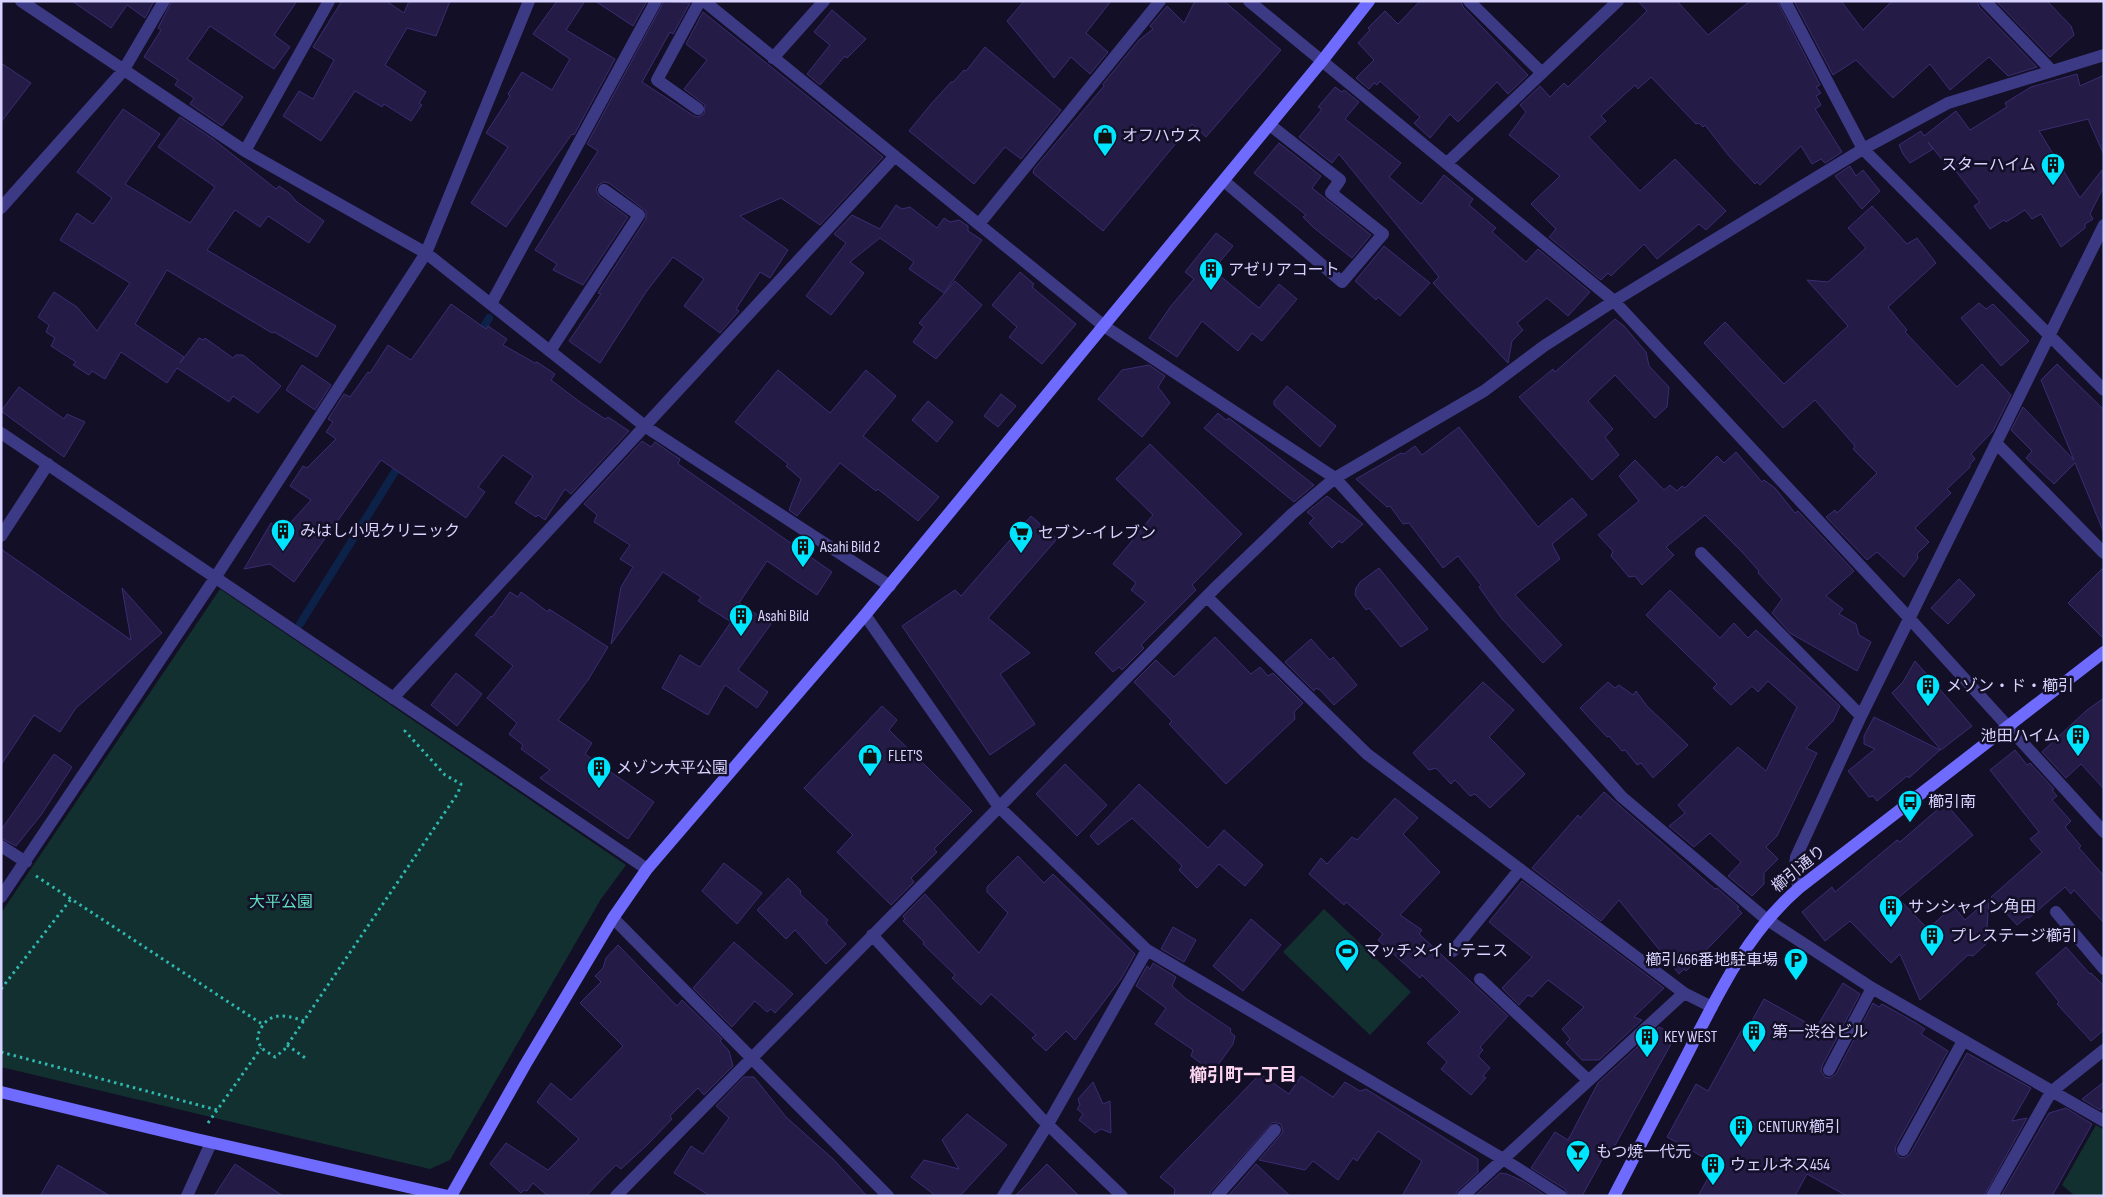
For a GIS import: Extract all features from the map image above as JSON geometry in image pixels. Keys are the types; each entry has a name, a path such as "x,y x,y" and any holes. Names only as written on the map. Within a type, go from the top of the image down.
{"street":[{"path":"21,1 245,151 426,253 646,426 890,586"},
{"path":"1,208 123,71 164,1"},
{"path":"245,151 329,1"},
{"path":"1,898 215,578 426,253 529,1"},
{"path":"492,304 656,1"},
{"path":"698,109 657,80 702,1 1104,326 1335,478 1622,797 1766,919 1872,988 2104,1121"},
{"path":"773,58 824,1"},
{"path":"979,224 1160,1"},
{"path":"1249,1 1614,301 1910,619 2104,832"},
{"path":"1,1092 196,1140 449,1196 614,918 647,869 890,586 1270,125 1369,1"},
{"path":"1469,1 1542,73"},
{"path":"1447,163 1618,1"},
{"path":"1785,1 1862,149 2049,336 2103,387"},
{"path":"1985,1 2052,71"},
{"path":"616,1196 1207,597 1292,514 1335,478 1484,391 1544,346 1614,301 1862,149 1948,103 2104,55"},
{"path":"1224,181 1342,282 1383,234 1331,193 1340,180 1270,125"},
{"path":"393,698 895,156"},
{"path":"550,351 639,215 604,190"},
{"path":"1798,888 1794,872 1796,857 1861,716 2104,225"},
{"path":"1,433 647,869"},
{"path":"1996,443 2104,553"},
{"path":"1,536 48,464"},
{"path":"1701,552 1861,716"},
{"path":"1207,597 1367,754 1684,993 1712,1006"},
{"path":"865,616 999,807 1148,950 1503,1158 1561,1196"},
{"name":"櫛引通り","path":"1614,1196 1712,1006 1745,948 1766,919 1798,888 2104,652"},
{"path":"1,846 24,865"},
{"path":"1453,951 1520,869"},
{"path":"2056,912 2104,969"},
{"path":"614,918 888,1196"},
{"path":"872,935 1048,1124 1122,1196"},
{"path":"1003,1196 1048,1124 1148,950"},
{"path":"1480,979 1588,1080"},
{"path":"1829,1070 1872,988"},
{"path":"1463,1196 1684,993"},
{"path":"1904,1150 1963,1041"},
{"path":"1992,1196 2051,1092 2104,1050"},
{"path":"1217,1196 1275,1130"},
{"path":"187,1196 211,1143"}],"path":[{"path":"304,1021 285,1016 270,1018 262,1024 257,1037 261,1048 275,1057 287,1046 458,793 461,784 445,775 405,731 417,715"},
{"path":"24,865 71,900 262,1024"},
{"path":"1,989 71,900"},
{"path":"287,1046 308,1060"},
{"path":"196,1140 261,1048"},
{"path":"1,1052 217,1110"}],"green space":[{"name":"大平公園","path":"220,589 626,865 601,899 450,1160 430,1169 1,1067 1,913"},
{"name":"マッチメイトテニス","path":"1324,909 1411,992 1370,1035 1283,952"},
{"path":"2096,1125 2104,1130 2104,1196 2075,1196 2062,1185"}],"building":[{"path":"72,1 154,1 145,18 127,5 111,28"},
{"path":"172,1 297,1 274,35 290,47 274,69 210,26 187,59 243,97 222,126 190,104 194,98 175,85 178,80 144,57 161,30 158,28"},
{"path":"342,1 386,1 404,13 409,1 450,1 436,36 407,28 385,65 426,92 419,103 422,105 411,121 384,104 382,107 355,91 321,141 283,116 299,91 313,99 334,60 313,47"},
{"path":"557,1 585,1 566,30 615,59 574,135 572,134 506,227 471,203 508,147 486,133 510,96 508,94 522,72 552,90 570,59 533,34"},
{"path":"595,1 647,1 633,26"},
{"path":"664,1 690,3 673,34 670,32 642,82 694,116 698,117 704,114 705,105 684,89 707,60 686,44 703,12 883,157 820,225 781,198 740,216 788,250 770,278 760,272 736,309 739,311 720,333 684,306 704,279 673,257 646,292 600,363 569,341 601,294 598,293 646,219 646,211 609,183 604,182 598,185 596,190 599,196 628,217 583,285 553,270 557,264 535,250 598,151 587,144"},
{"path":"1024,1 1111,1 1086,33 1108,52 1090,74 1071,57 1054,78 1007,21"},
{"path":"1195,1 1224,1 1281,50 1206,137 1192,124 1103,231 1033,173 1034,169 1104,86 1103,84 1139,40 1153,29 1150,26 1167,6 1184,23"},
{"path":"1420,1 1461,1 1463,7 1528,75 1508,94 1497,82 1458,122 1450,114 1430,138 1414,123 1420,117 1380,81 1377,85 1374,83 1369,89 1356,78 1374,60 1358,43 1370,30 1368,28 1385,11 1398,24"},
{"path":"1638,1 1677,1 1708,35 1750,1 1777,1 1820,85 1816,87 1821,93 1816,96 1821,105 1815,109 1842,152 1825,163 1821,159 1812,164 1801,146 1760,185 1757,182 1755,184 1729,156 1705,125 1703,127 1699,123 1696,124 1651,77 1638,89 1635,85 1601,116 1606,121 1589,137 1640,191 1675,159 1726,211 1706,230 1699,224 1657,259 1644,244 1611,276 1608,273 1601,280 1549,237 1556,229 1531,204 1560,176 1509,135 1526,112 1520,105 1540,86 1550,97 1564,83 1568,87 1647,11"},
{"path":"1794,1 1841,1 1863,30 1892,1 1977,1 1979,7 2037,67 2008,76 1989,57 1950,90 1930,64 1893,98 1856,60 1833,75"},
{"path":"1996,1 2047,1 2071,26 2074,35 2050,57"},
{"path":"832,10 866,39 847,58 845,56 820,85 807,74 830,45 814,32"},
{"path":"985,47 1061,110 1021,159 1005,147 974,184 909,131 951,82 964,70 966,71"},
{"path":"1,63 31,83 1,122"},
{"path":"2077,74 2080,86 2104,75 2104,155 2088,119 2039,131 2080,198 2102,170 2104,186 2090,214 2093,219 2085,224 2085,228 2061,247 2041,214 2032,219 2025,210 1990,229 1974,206 1980,202 1951,165 1948,167 1928,142 1933,149 1910,163 1899,145 1921,131 1924,136 1956,111 1970,130 2007,107 2005,103 2031,87"},
{"path":"1335,87 1342,92 1344,90 1359,102 1345,119 1401,163 1389,177 1421,204 1444,175 1473,199 1469,205 1496,228 1492,232 1526,262 1538,249 1590,292 1568,316 1547,298 1517,323 1523,330 1512,341 1508,363 1433,283 1439,277 1339,154 1332,163 1299,137 1322,109 1318,107"},
{"path":"123,109 160,134 125,184 190,223 215,187 158,147 180,117 213,139 276,189 279,186 289,193 297,202 324,221 309,243 268,216 260,227 235,210 207,250 336,326 317,357 274,332 272,333 167,270 135,324 184,357 180,363 199,338 203,340 205,338 233,358 236,355 243,355 281,386 258,413 233,396 229,402 177,368 167,383 121,352 105,379 92,371 89,375 73,365 76,362 51,346 55,338 46,332 49,325 38,317 54,292 77,307 97,331 130,283 60,240 77,213 93,224 112,198 77,172"},
{"path":"1279,143 1321,176 1312,188 1371,235 1352,258 1314,228 1303,217 1306,215 1254,173"},
{"path":"1850,166 1856,176 1863,170 1880,191 1862,209 1835,176"},
{"path":"896,205 902,209 910,207 937,228 944,218 950,222 959,220 968,226 968,231 982,240 944,293 909,269 914,262 880,238 850,262 864,273 831,315 806,296 846,243 834,234 852,215 880,229"},
{"path":"1872,206 1907,244 1917,238 1936,263 1888,307 1907,330 1905,332 1957,387 1982,364 2011,395 1993,431 1971,454 1975,459 1970,464 1970,467 1947,489 1951,493 1915,528 1929,542 1917,554 1918,558 1904,577 1877,552 1867,560 1826,517 1835,510 1837,513 1877,473 1853,449 1855,446 1815,400 1783,428 1704,343 1725,322 1784,384 1848,326 1807,280 1828,282 1866,248 1848,228"},
{"name":"アゼリアコート","path":"1216,233 1233,246 1213,270 1259,308 1279,284 1297,299 1262,341 1252,333 1238,351 1202,321 1177,357 1149,338 1171,306 1194,279 1185,272"},
{"path":"1384,246 1430,283 1400,316 1378,297 1376,300 1355,281"},
{"path":"1020,272 1034,284 1032,287 1076,324 1042,364 1009,337 1017,327 992,305"},
{"path":"955,281 982,305 936,359 913,342 924,327 919,323"},
{"path":"1979,303 1986,309 1993,304 2029,341 2001,366 1961,318"},
{"path":"451,304 486,329 488,326 507,339 503,345 535,363 537,362 555,374 551,380 580,402 605,419 608,417 629,431 571,494 565,489 545,520 538,515 536,517 515,503 533,476 503,455 478,487 485,492 466,518 381,460 294,582 270,564 244,569 271,523 283,531 311,500 290,486 303,466 307,468 336,439 326,432 333,422 328,419 344,394 350,397 368,372 370,373 388,345 411,360"},
{"path":"1615,319 1624,326 1646,352 1649,366 1669,387 1667,407 1655,418 1615,375 1588,401 1613,429 1605,437 1619,455 1592,480 1519,397 1553,369 1555,372"},
{"path":"2057,364 2104,410 2104,533 2075,463 2054,484 2026,458 2032,451 2011,430 2023,407 2074,460 2041,380"},
{"path":"302,365 331,385 315,410 286,390"},
{"path":"1149,365 1165,376 1158,387 1170,403 1142,437 1098,399 1122,370"},
{"path":"778,370 830,413 866,370 896,396 863,436 939,497 918,521 878,489 876,491 840,463 797,516 789,510 801,479 786,466 788,464 735,422"},
{"path":"1287,386 1336,426 1320,447 1274,405 1274,401"},
{"path":"19,387 64,419 67,414 85,422 64,457 1,411"},
{"path":"1001,394 1016,406 998,427 984,416"},
{"path":"928,401 953,422 937,442 912,420"},
{"path":"1218,413 1226,420 1229,418 1314,485 1294,502 1204,428"},
{"path":"1459,427 1538,527 1572,498 1587,515 1552,544 1560,559 1515,595 1562,645 1543,663 1502,619 1479,587 1481,585 1458,556 1443,568 1409,523 1403,524 1390,506 1387,507 1356,479 1401,453 1404,454 1415,446 1422,455"},
{"path":"642,441 651,447 655,442 680,459 678,464 832,572 817,595 767,561 739,603 771,624 738,670 768,692 757,708 725,685 708,715 662,688 680,655 700,667 731,622 698,601 701,597 663,572 611,644 621,587 633,567 620,559 630,545 594,522 597,515 584,504"},
{"path":"1150,444 1242,534 1192,585 1196,590 1141,645 1144,648 1122,670 1119,667 1113,672 1095,653 1146,602 1131,590 1136,583 1113,564 1153,515 1116,479"},
{"path":"1736,452 1762,482 1764,480 1775,488 1795,513 1798,511 1854,571 1826,596 1843,609 1839,614 1856,624 1859,635 1871,642 1857,671 1790,633 1772,613 1782,599 1743,553 1705,515 1666,547 1674,555 1642,585 1635,576 1629,577 1611,556 1613,551 1598,535 1639,501 1619,476 1635,460 1664,490 1670,485 1677,491 1682,486 1685,488 1717,456 1724,463"},
{"path":"1327,496 1363,524 1342,543 1339,541 1332,548 1309,523 1314,518 1307,512"},
{"path":"1031,516 1057,539 988,618 1030,653 1000,674 1035,724 990,755 902,626 955,590 961,596"},
{"path":"1,549 131,640 122,588 162,633 76,708 60,732 34,715 1,765"},
{"path":"2104,567 2104,639 2068,603"},
{"path":"1379,568 1428,629 1401,647 1369,608 1366,610 1355,595 1356,588 1360,582"},
{"path":"1959,579 1975,595 1948,624 1931,608"},
{"path":"1670,590 1720,638 1734,623 1748,638 1756,630 1840,706 1833,721 1806,748 1817,753 1777,836 1766,847 1778,859 1764,873 1764,884 1752,896 1728,876 1741,862 1710,833 1694,847 1669,826 1685,813 1678,805 1738,747 1766,771 1797,707 1768,681 1758,692 1752,686 1731,705 1713,688 1717,684 1646,615"},
{"path":"510,592 518,597 521,592 548,612 549,609 608,647 588,680 558,720 592,743 585,754 654,802 628,839 540,778 550,770 521,749 523,745 509,734 517,723 487,698 513,666 475,635 492,617"},
{"path":"1215,637 1251,674 1260,667 1268,676 1273,673 1303,703 1294,712 1295,719 1226,784 1169,724 1172,721 1134,682 1156,660 1174,677"},
{"path":"1311,639 1330,660 1333,657 1357,685 1334,705 1320,690 1316,688 1314,691 1285,662"},
{"name":"メゾン・ド・櫛引","path":"1915,661 1972,726 1941,750 1892,693 1903,682"},
{"path":"456,673 482,694 457,726 431,705"},
{"path":"1483,682 1514,710 1489,737 1525,774 1490,808 1475,794 1470,796 1455,780 1451,784 1436,768 1429,770 1413,753"},
{"path":"1608,682 1615,688 1619,685 1633,695 1636,691 1647,706 1688,745 1653,778 1641,763 1637,765 1625,750 1622,751 1609,736 1607,737 1580,708"},
{"name":"池田ハイム","path":"2104,698 2104,789 2081,764 2066,778 2042,752 2087,710"},
{"path":"882,706 897,720 889,730 972,811 934,849 937,852 911,878 914,882 891,905 837,852 853,835 804,788"},
{"path":"1874,717 1940,750 1909,778 1907,776 1877,801 1873,796 1869,797 1848,771 1875,749 1864,744 1864,736"},
{"path":"2015,750 2027,765 2030,763 2054,789 2052,790 2057,796 2052,800 2071,821 2065,827 2081,846 2079,848 2104,876 2104,923 2074,890 2071,894 2065,887 2029,918 2027,917 2017,925 1991,897 2042,852 2030,839 2039,832 1990,770"},
{"path":"54,754 72,767 41,815 16,846 1,838 1,830"},
{"path":"1065,764 1107,805 1077,836 1036,794"},
{"path":"1139,784 1208,848 1224,830 1263,865 1245,886 1219,864 1197,888 1179,870 1182,866 1132,818 1098,845 1090,836"},
{"path":"1604,792 1715,889 1717,888 1739,907 1737,908 1742,913 1686,971 1684,969 1679,974 1619,900 1601,921 1532,868 1578,815 1580,818"},
{"path":"1395,798 1418,818 1403,834 1440,872 1400,915 1422,930 1419,934 1508,1016 1480,1047 1483,1050 1478,1056 1490,1068 1483,1076 1486,1078 1471,1095 1441,1069 1447,1062 1427,1043 1460,1012 1422,975 1420,978 1378,940 1383,934 1346,902 1344,905 1309,874 1321,858 1327,864 1352,837 1357,840"},
{"path":"1945,803 1973,835 1898,898 1928,929 1953,906 1965,920 1989,899 1986,944 1973,956 1968,955 1920,1000 1900,954 1891,963 1850,921 1825,941 1802,912 1832,887 1835,892 1897,840 1900,842"},
{"path":"1018,856 1044,883 1053,874 1135,954 1121,979 1075,1040 1066,1031 1046,1051 1032,1038 1036,1035 991,994 981,1005 952,978 955,975 923,944 924,942 903,921 905,919 903,916 925,894 979,953 1008,913 987,892 987,887"},
{"path":"724,863 762,893 737,924 702,891"},
{"path":"788,878 801,891 800,894 828,920 826,923 846,944 826,964 795,930 786,939 757,910"},
{"path":"1522,881 1664,988 1634,1017 1642,1020 1599,1060 1582,1060 1566,1043 1570,1039 1562,1029 1584,1007 1548,980 1532,997 1528,995 1519,1005 1502,988 1532,957 1489,922"},
{"path":"1251,919 1281,945 1243,991 1213,966"},
{"path":"1173,927 1196,940 1184,962 1161,949"},
{"path":"734,942 793,994 775,1013 771,1009 767,1012 755,1001 732,1027 693,988"},
{"path":"618,945 677,1006 682,1000 722,1039 720,1041 729,1051 733,1066 704,1095 698,1088 670,1116 672,1119 647,1145 621,1169 616,1165 586,1196 548,1196 533,1183 527,1191 524,1190 521,1193 490,1164 506,1143 548,1170 579,1139 537,1102 551,1083 571,1100 623,1046 580,1003 601,982 595,976 603,968 606,958"},
{"path":"2066,947 2090,974 2104,986 2104,1030 2091,1041 2057,1004 2059,1002 2036,973"},
{"path":"1153,963 1176,977 1172,986 1185,998 1231,1029 1230,1032 1235,1036 1233,1044 1213,1072 1191,1056 1193,1050 1155,1024 1166,1008 1136,986 1147,966 1150,969"},
{"path":"1843,983 1860,994 1822,1066 1821,1071 1825,1077 1830,1078 1836,1074 1873,1003 1879,1007 1882,1004 1916,1023 1925,1029 1921,1034 1948,1051 1896,1146 1895,1151 1899,1157 1904,1158 1910,1154 1967,1053 2031,1088 2012,1121 2027,1118 1984,1196 1847,1196 1807,1174 1795,1196 1698,1196 1716,1164 1667,1137 1696,1084 1708,1091 1745,1024 1749,1026 1764,999 1816,1028"},
{"path":"1659,1027 1676,1035 1613,1149 1609,1147 1582,1196 1569,1196 1565,1189 1531,1168 1555,1132 1568,1140 1598,1083"},
{"path":"1260,1074 1289,1094 1301,1076 1333,1097 1345,1082 1360,1091 1366,1089 1478,1159 1478,1172 1458,1190 1455,1196 1402,1196 1422,1161 1378,1131 1357,1161 1353,1158 1338,1180 1313,1161 1305,1170 1259,1160 1283,1132 1281,1124 1273,1122 1211,1191 1209,1196 1174,1196 1175,1189 1160,1177"},
{"path":"744,1077 754,1077 786,1117 833,1159 867,1196 710,1196 674,1173 691,1146 703,1154 729,1118 716,1106"},
{"path":"1093,1082 1103,1104 1110,1101 1111,1133 1101,1129 1095,1133 1079,1120 1083,1114 1077,1109 1080,1105 1078,1099"},
{"path":"2104,1082 2104,1104 2100,1110 2082,1099"},
{"path":"2066,1108 2092,1124 2052,1196 2001,1196 2049,1113"},
{"path":"967,1114 1007,1145 960,1196 936,1196 911,1177 924,1160 959,1169 942,1140"},
{"path":"235,1164 283,1196 214,1196"},
{"path":"1047,1164 1079,1196 1015,1196"},
{"path":"1256,1164 1290,1196 1228,1196"},
{"path":"58,1165 110,1196 40,1196"},
{"path":"1500,1173 1523,1181 1546,1196 1475,1196"}],"waterway":[{"path":"479,335 489,318"},
{"path":"300,624 401,462"}],"place":[{"name":"オフハウス","path":"1105,157"},
{"name":"スターハイム","path":"2053,186"},
{"name":"アゼリアコート","path":"1211,291"},
{"name":"みはし小児クリニック","path":"283,552"},
{"name":"セブン-イレブン","path":"1021,554"},
{"name":"Asahi Bild 2","path":"803,568"},
{"name":"Asahi Bild","path":"741,637"},
{"name":"メゾン・ド・櫛引","path":"1928,707"},
{"name":"池田ハイム","path":"2078,757"},
{"name":"FLET'S","path":"870,777"},
{"name":"メゾン大平公園","path":"599,789"},
{"name":"櫛引南","path":"1910,823"},
{"name":"サンシャイン角田","path":"1891,928"},
{"name":"プレステージ櫛引","path":"1932,957"},
{"name":"マッチメイトテニス","path":"1347,972"},
{"name":"櫛引466番地駐車場","path":"1796,981"},
{"name":"第一渋谷ビル","path":"1754,1053"},
{"name":"KEY WEST","path":"1647,1058"},
{"name":"CENTURY櫛引","path":"1741,1148"},
{"name":"もつ焼一代元","path":"1578,1173"},
{"name":"ウェルネス454","path":"1713,1186"}],"district":[{"name":"櫛引町一丁目","path":"1243,1075"}]}
